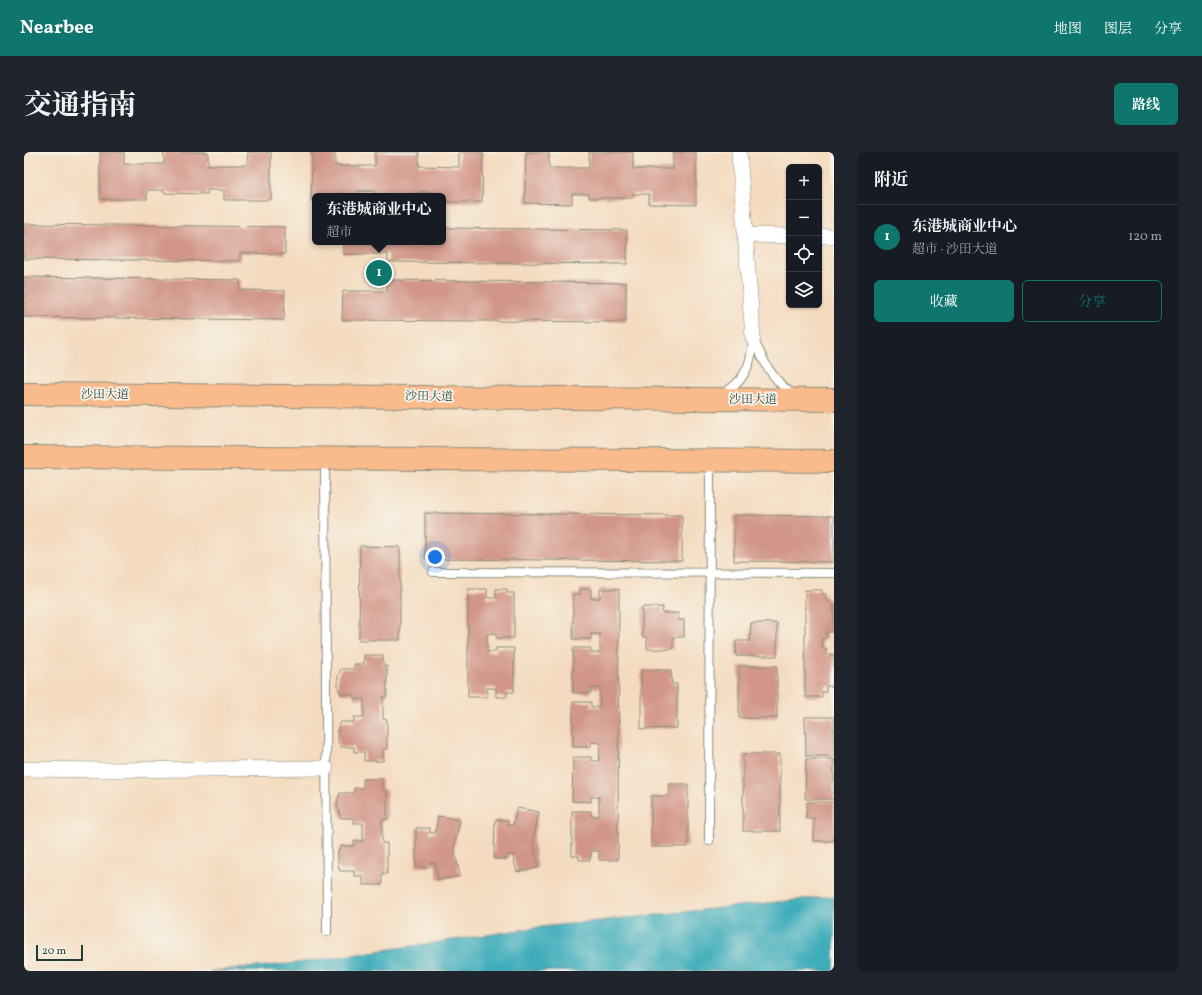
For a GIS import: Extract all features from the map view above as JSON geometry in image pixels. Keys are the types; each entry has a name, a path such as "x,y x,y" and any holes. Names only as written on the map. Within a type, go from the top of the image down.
{"main road":[{"name":"沙田大道","path":"24,394 824,400"},
{"path":"24,457 834,461"}],"street":[{"path":"740,152 753,338"},
{"path":"746,235 786,236"},
{"path":"822,236 834,236"},
{"path":"24,769 103,770 326,768"}],"lane":[{"path":"703,400 716,397 729,390 740,381 752,353 753,338"},
{"path":"753,338 762,358 778,381 788,391 802,397 824,400"},
{"path":"325,458 327,932"},
{"path":"709,841 710,460"},
{"path":"433,572 834,573"}],"water":[{"path":"834,896 834,971 210,971 289,964 541,927"}],"building":[{"path":"100,152 124,152 124,164 164,164 164,152 208,152 208,165 247,165 248,152 271,152 271,200 224,200 224,190 207,190 207,194 164,193 163,190 147,190 147,199 100,199"},
{"path":"312,152 335,152 335,166 375,166 375,152 419,152 419,166 459,167 459,152 483,152 482,202 446,202 446,193 375,193 375,191 358,191 358,193 312,193 311,201"},
{"path":"526,152 549,152 549,168 589,168 589,152 633,152 633,169 673,169 673,152 696,152 696,205 649,204 649,194 633,194 633,198 589,198 589,194 572,194 572,204 525,203"},
{"path":"24,224 285,227 285,254 240,253 240,261 24,259"},
{"path":"446,228 627,230 627,264 388,262 388,254 343,254 343,245 446,245"},
{"path":"24,277 240,280 240,290 285,291 284,320 24,317"},
{"path":"387,280 626,283 626,322 342,320 343,291 387,291"},
{"path":"425,513 682,515 682,561 425,559"},
{"path":"734,515 834,516 834,562 734,561"},
{"path":"360,546 400,547 400,640 359,640"},
{"path":"468,589 487,589 487,598 496,598 496,589 507,589 507,593 514,593 514,638 496,638 496,633 487,634 487,652 496,652 496,648 514,648 514,692 507,692 507,697 496,697 496,688 487,688 487,697 468,697"},
{"path":"580,589 591,589 591,599 600,598 600,589 619,589 618,860 599,860 599,851 591,851 590,860 579,860 579,856 572,856 572,811 591,811 591,816 599,816 599,797 591,797 591,802 572,801 573,757 591,757 591,761 599,761 600,743 591,742 591,747 573,747 573,702 591,702 591,707 600,707 600,688 591,688 591,693 573,693 573,648 591,648 591,653 600,653 600,634 591,634 591,639 573,639 573,594 580,594"},
{"path":"805,590 822,590 822,594 826,594 826,601 834,601 834,632 826,632 826,639 822,638 822,648 826,648 826,655 834,654 834,686 826,686 826,692 822,692 822,697 805,697"},
{"path":"642,607 663,607 662,613 678,613 678,620 684,620 684,637 673,637 673,649 647,649 647,637 642,637"},
{"path":"751,623 777,623 777,656 736,656 736,641 750,641"},
{"path":"364,655 383,655 383,666 387,666 387,697 383,697 383,719 387,720 387,749 383,750 383,761 364,761 364,752 354,752 354,747 341,747 338,741 338,728 341,722 354,722 354,717 364,717 364,699 354,699 354,694 341,694 338,688 338,675 341,669 354,669 354,664 364,664"},
{"path":"739,666 777,666 777,718 739,718"},
{"path":"641,670 671,670 672,684 677,684 677,728 641,729"},
{"path":"805,717 834,717 834,756 806,756"},
{"path":"743,754 780,754 780,831 743,831"},
{"path":"806,759 834,759 834,799 805,799"},
{"path":"363,779 382,779 382,790 387,790 387,820 382,820 382,843 387,843 387,874 382,873 382,885 363,885 363,876 354,876 354,871 340,871 338,865 338,852 341,846 354,846 354,841 363,841 363,823 354,823 354,818 341,818 337,805 338,799 340,793 354,793 354,788 363,788"},
{"path":"668,784 688,784 688,847 651,847 651,796 669,796"},
{"path":"807,802 834,802 834,841 814,841 814,818 806,818"},
{"path":"517,808 539,812 533,840 538,868 517,872 513,855 508,855 508,859 494,859 495,820 508,820 508,825 513,825"},
{"path":"438,816 460,820 454,848 460,876 438,880 435,863 430,863 430,867 416,867 416,828 430,828 430,833 435,833"}],"place":[{"name":"东港城商业中心","path":"379,273"}]}
